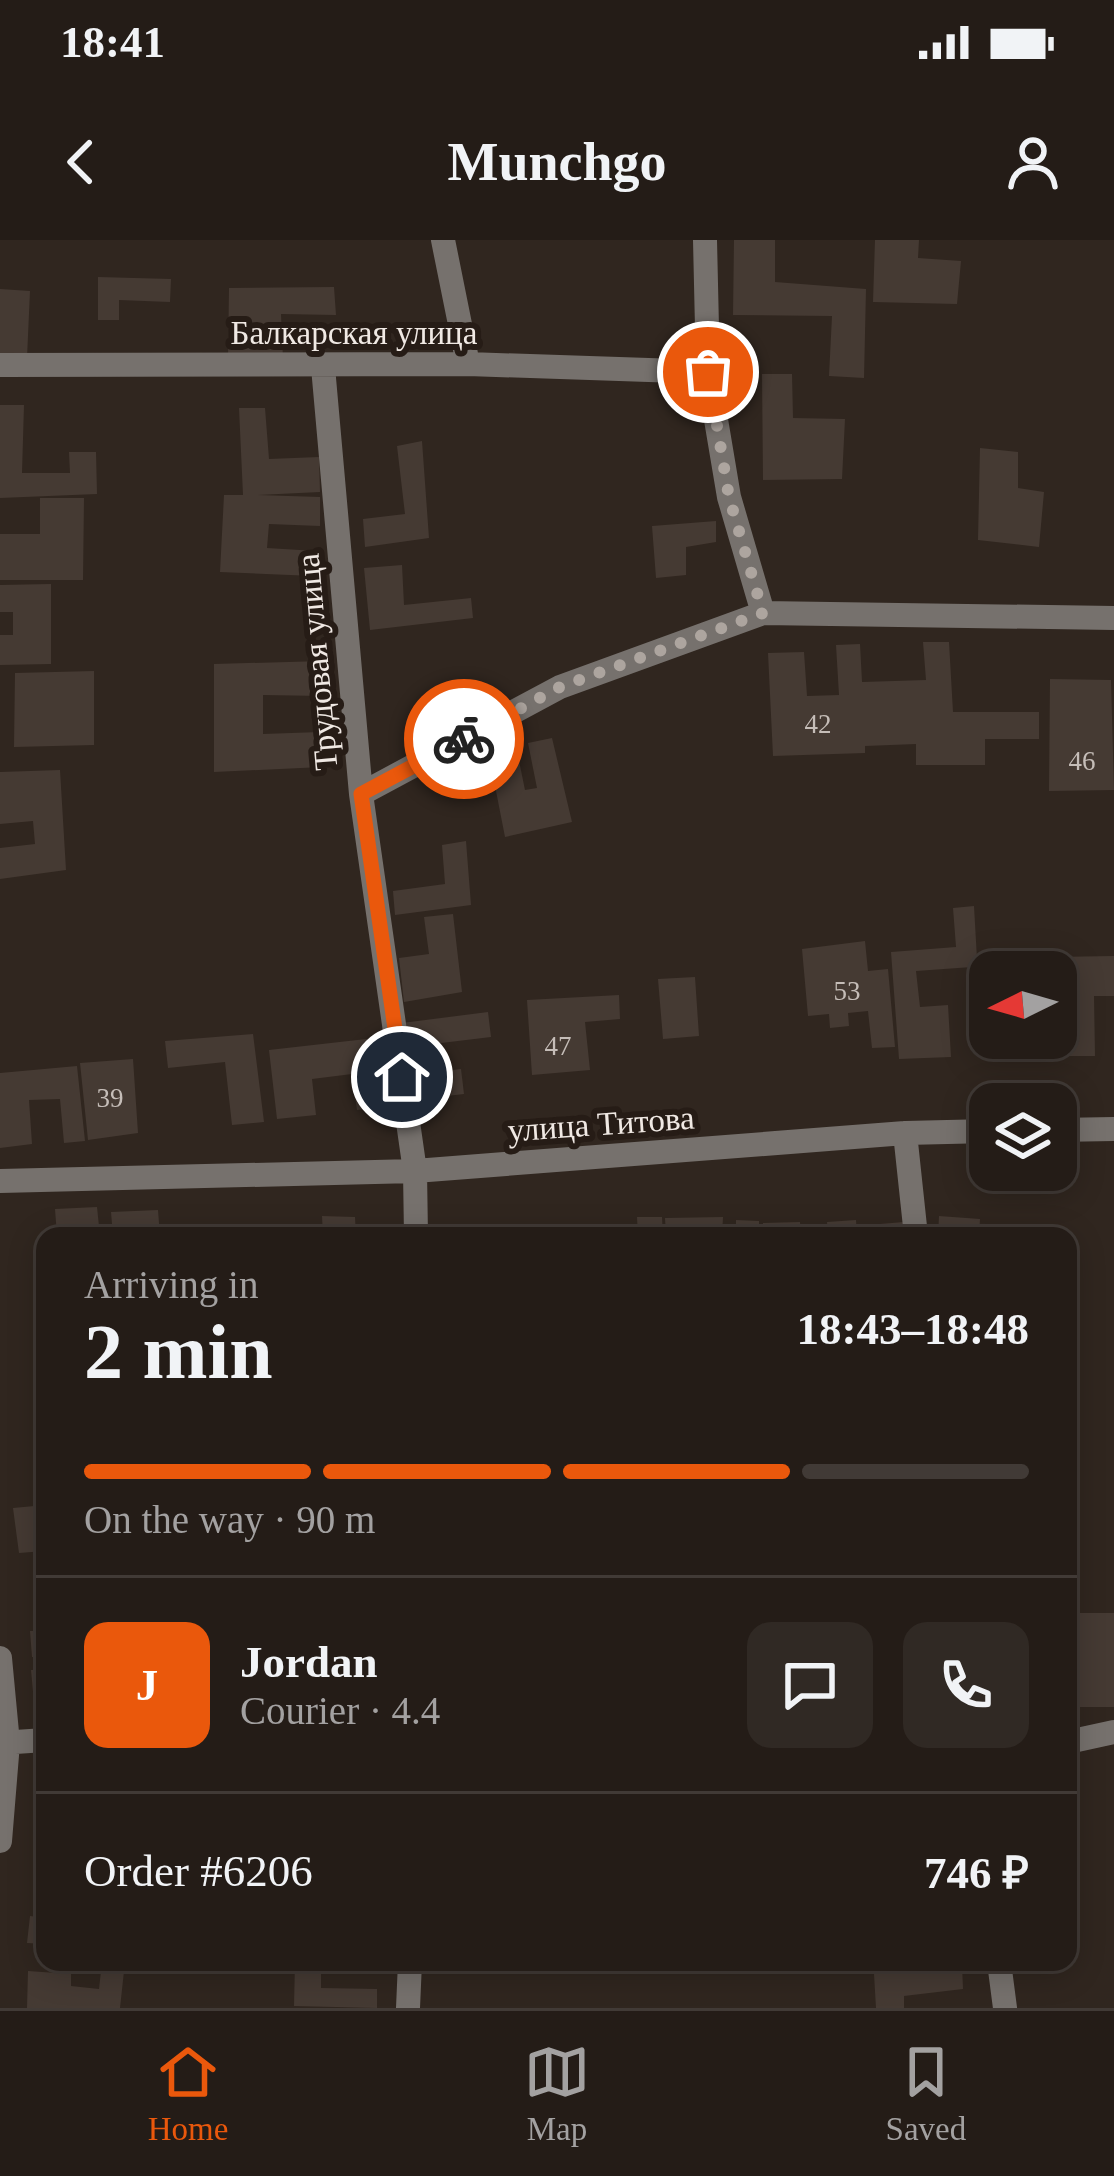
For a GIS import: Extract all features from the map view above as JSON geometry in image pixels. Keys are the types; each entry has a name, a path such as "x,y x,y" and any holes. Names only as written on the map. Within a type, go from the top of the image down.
{"street":[{"path":"443,240 468,364"},
{"path":"705,240 708,372 729,497 763,613"},
{"name":"Балкарская улица","path":"0,365 468,364 708,372"},
{"name":"Трудовая улица","path":"323,367 361,794 416,1171 416,1227"},
{"path":"361,794 560,687 763,613 1114,618"},
{"path":"1077,1130 1114,1129"},
{"name":"улица Титова","path":"0,1181 416,1171 969,1131"},
{"path":"905,1133 915,1227"},
{"path":"0,1658 4,1743 0,1841"},
{"path":"1077,1740 1114,1732"},
{"path":"4,1743 36,1741"},
{"path":"408,2008 410,1971"},
{"path":"1000,1971 1005,2008"}],"building":[{"path":"734,240 775,240 775,282 866,289 864,378 829,376 832,316 733,315"},
{"path":"875,240 919,240 918,258 961,261 957,304 873,302"},
{"path":"98,277 171,279 170,302 119,300 119,320 98,320"},
{"path":"334,287 336,315 281,314 283,359 228,359 229,288"},
{"path":"0,289 30,291 27,358 0,356"},
{"path":"762,374 792,374 793,418 845,419 842,479 763,480"},
{"path":"0,405 24,405 22,473 70,473 69,452 96,452 97,494 0,498"},
{"path":"239,408 265,408 269,459 319,457 320,492 258,495 320,497 320,526 269,524 267,548 316,551 314,576 220,572 224,495 243,495"},
{"path":"422,441 429,538 365,547 363,519 405,514 397,446"},
{"path":"980,448 1018,452 1018,488 1044,492 1039,547 978,540"},
{"path":"40,498 84,498 83,580 0,580 0,534 40,534"},
{"path":"716,521 716,542 686,547 686,575 656,578 652,526"},
{"path":"402,565 404,605 471,598 473,618 370,630 364,568"},
{"path":"51,584 51,664 0,665 0,635 13,635 13,612 0,612 0,585"},
{"path":"923,642 949,642 953,712 1039,712 1039,739 985,739 985,765 916,765 916,744 865,746 865,753 773,756 768,653 804,652 807,696 839,695 836,645 860,644 862,682 926,680"},
{"path":"323,661 323,696 263,695 263,734 320,732 322,767 214,772 214,664"},
{"path":"94,671 94,745 14,747 15,673"},
{"path":"1050,679 1111,680 1114,790 1049,791"},
{"path":"552,738 572,822 505,837 488,750 516,746 525,790 537,788 528,743"},
{"path":"60,770 66,870 0,879 0,848 35,844 33,821 0,824 0,772"},
{"path":"466,841 471,905 395,915 393,891 445,884 442,845"},
{"path":"974,906 977,951 969,951 969,967 916,971 920,1007 948,1005 951,1057 899,1059 891,952 956,947 953,908"},
{"path":"453,914 462,992 404,1002 399,958 429,954 424,917"},
{"path":"865,941 868,971 888,969 895,1047 872,1048 868,1011 848,1013 849,1026 830,1028 829,1014 808,1016 802,949"},
{"path":"1114,956 1114,996 1094,996 1095,1056 1077,1056 1077,957"},
{"path":"695,977 699,1036 663,1039 658,979"},
{"path":"619,995 620,1019 585,1022 590,1070 532,1075 527,1000"},
{"path":"488,1012 491,1037 433,1044 437,1072 461,1069 464,1094 412,1100 402,1023"},
{"path":"253,1034 264,1122 232,1125 225,1062 168,1068 165,1041"},
{"path":"375,1038 382,1107 357,1110 352,1074 312,1079 316,1115 277,1119 269,1050"},
{"path":"133,1059 138,1133 88,1140 80,1063"},
{"path":"77,1066 85,1141 64,1143 60,1099 29,1100 32,1144 0,1148 0,1073"},
{"path":"97,1207 99,1227 56,1227 55,1209"},
{"path":"158,1210 159,1227 112,1227 111,1212"},
{"path":"322,1216 355,1217 356,1227 323,1227"},
{"path":"939,1216 980,1219 980,1227 938,1227"},
{"path":"637,1217 662,1217 663,1227 638,1227"},
{"path":"723,1217 722,1227 666,1227 665,1218"},
{"path":"736,1220 759,1221 759,1227 736,1227"},
{"path":"856,1220 856,1227 827,1227 827,1222"},
{"path":"800,1222 800,1227 763,1227 763,1223"},
{"path":"904,1222 904,1227 880,1227"},
{"path":"36,1506 36,1552 19,1553 13,1508"},
{"path":"1077,1613 1114,1613 1114,1707 1077,1707"},
{"path":"30,1631 36,1631 36,1657 32,1657"},
{"path":"31,1670 36,1670 36,1724"},
{"path":"30,1916 36,1917 36,1944 27,1943"},
{"path":"28,1971 71,1974 71,1986 99,1989 101,1971 124,1971 120,2008 27,2008"},
{"path":"295,1971 321,1971 321,1988 377,1989 377,2008 294,2006"},
{"path":"962,1971 963,1989 904,1996 904,2008 876,2008 874,1974"}],"way so far":[{"path":"464,739 560,687 763,613 729,497 708,372"}],"route":[{"path":"402,1077 361,794 464,739"}]}
